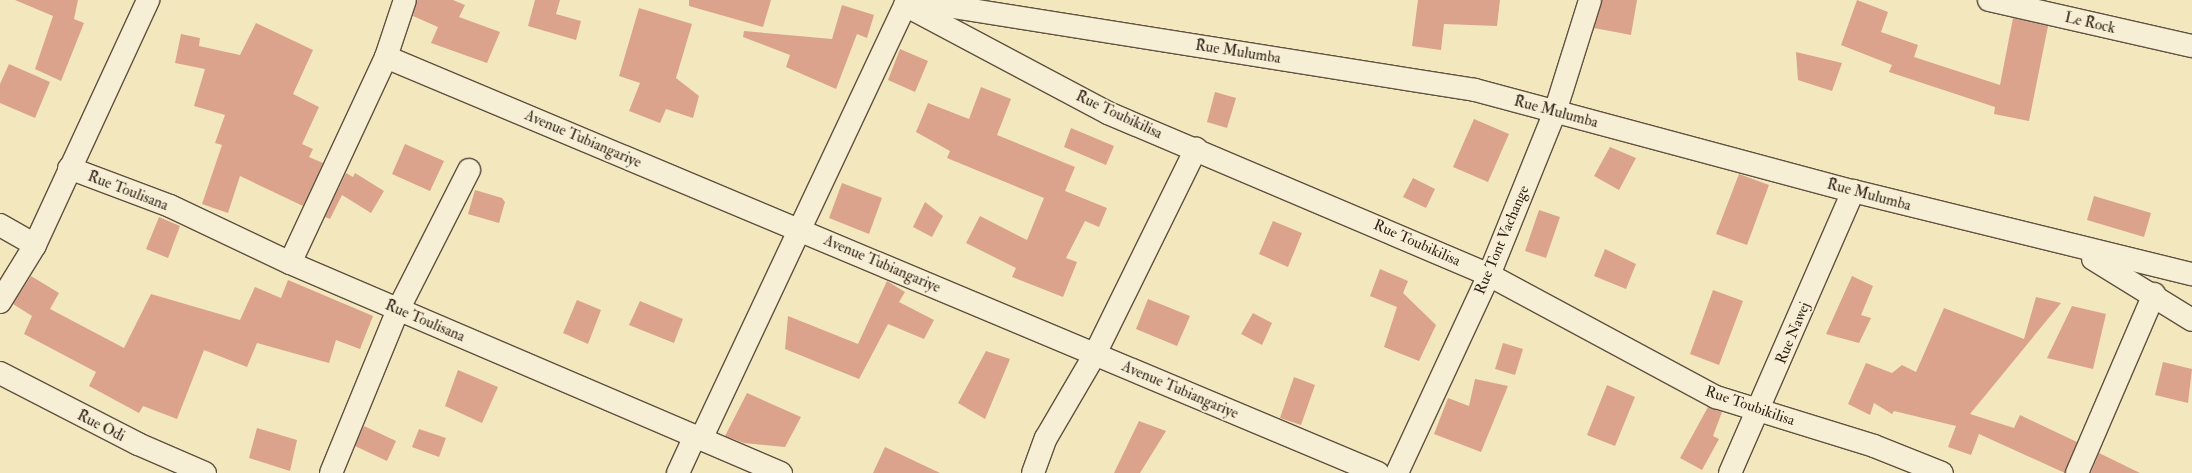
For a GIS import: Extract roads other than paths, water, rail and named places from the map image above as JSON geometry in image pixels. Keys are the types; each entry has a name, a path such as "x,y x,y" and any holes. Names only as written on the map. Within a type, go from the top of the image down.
{"street":[{"path":"0,302 35,245 69,168 148,0"},
{"path":"290,263 386,57 405,0"},
{"name":"Rue Tont Vachange","path":"1397,473 1489,275 1555,112 1590,0"},
{"name":"Le Rock","path":"1988,0 2192,46"},
{"path":"678,473 698,438 800,230 903,2"},
{"name":"Rue Mulumba","path":"903,2 1475,90 1853,191 2073,247 2192,274"},
{"name":"Rue Toubikilisa","path":"903,2 1108,113 1196,149 1489,275 1716,398 1874,446 1942,473"},
{"name":"Avenue Tubiangariye","path":"386,57 1378,473"},
{"path":"1033,473 1046,438 1095,354 1196,149"},
{"name":"Rue Toulisana","path":"69,168 170,206 290,263 781,473"},
{"path":"331,473 398,310 469,170"},
{"name":"Rue Nawej","path":"1730,473 1759,412 1853,191"},
{"path":"0,225 35,245"},
{"path":"2073,247 2154,294 2192,320"},
{"path":"2077,473 2154,294"},
{"name":"Rue Odi","path":"0,373 138,444 205,473"}]}
